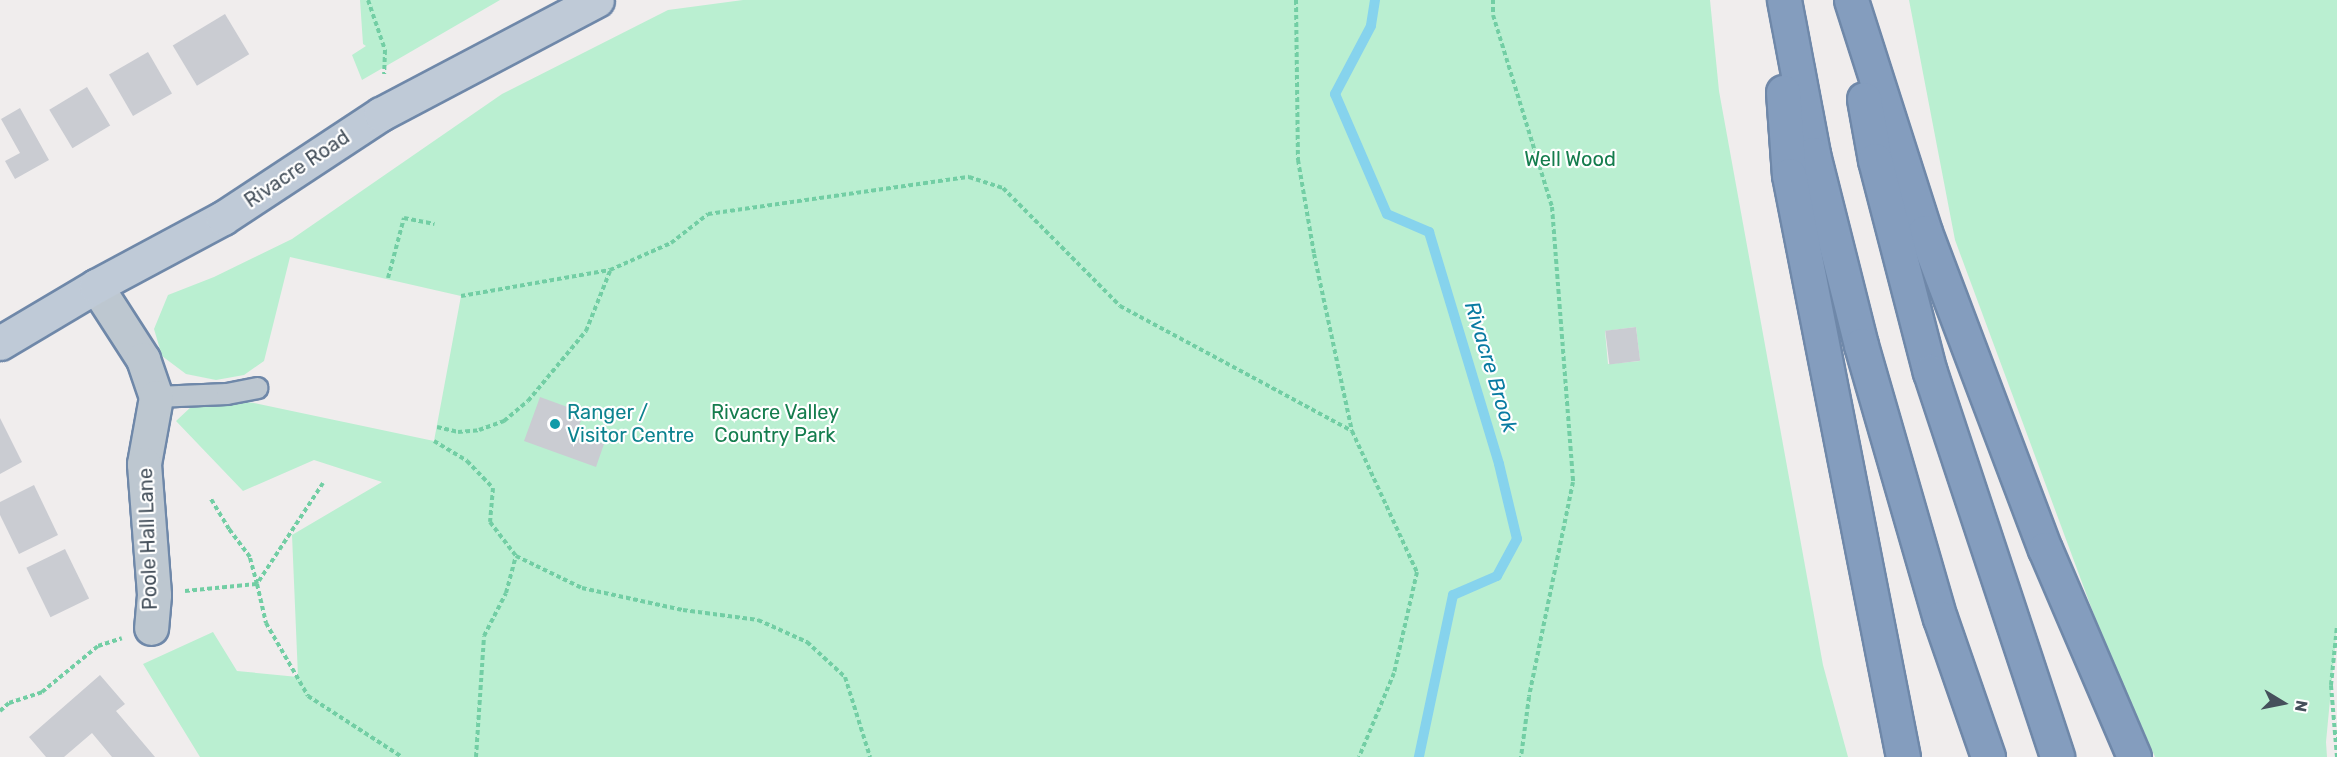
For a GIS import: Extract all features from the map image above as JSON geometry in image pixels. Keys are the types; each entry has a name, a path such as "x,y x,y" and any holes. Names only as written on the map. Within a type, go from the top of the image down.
{"highway":[{"path":"1778,0 1789,175 1903,757"},
{"path":"1784,0 1813,154 1861,345 1940,618 1988,757"},
{"path":"1845,0 1875,160 1930,372 2057,757"},
{"path":"1851,0 1925,232 2045,549 2134,757"}],"main road":[{"name":"Rivacre Road","path":"0,343 96,286 223,218 381,114 597,0"}],"street":[{"name":"Poole Hall Lane","path":"96,286 143,359 156,397 144,464 154,595 151,628"}],"lane":[{"path":"156,397 228,394 257,388"}],"path":[{"path":"368,0 385,50 381,114"},
{"path":"1296,0 1298,160 1314,254 1352,431 1417,572 1394,673 1359,757"},
{"path":"1493,0 1493,15 1552,207 1573,482 1529,696 1521,757"},
{"path":"460,296 610,270 670,243 708,214 969,177 1003,188 1120,306 1352,431"},
{"path":"388,278 404,218 434,224"},
{"path":"437,426 458,432 479,430 504,421 528,401 586,331 610,270"},
{"path":"434,441 467,461 493,488 490,522 516,556 582,588 683,610 758,620 807,642 845,677 870,757"},
{"path":"257,584 323,483"},
{"path":"211,499 228,529 250,557 266,623 308,696 402,757"},
{"path":"476,757 484,636 506,592 516,556"},
{"path":"154,595 257,584"},
{"path":"2337,626 2331,685 2337,757"},
{"path":"0,711 9,703 42,692 98,646 151,628"}],"green space":[{"path":"360,0 500,0 362,80 352,55 366,46 363,44"},
{"name":"Rivacre Valley Country Park","path":"743,0 1710,0 1719,91 1823,665 1848,757 200,757 143,664 213,632 237,671 298,677 292,535 382,482 314,460 243,491 176,421 192,406 219,399 254,403 434,441 461,296 290,257 264,361 244,375 216,380 186,374 162,356 154,329 168,295 214,277 292,239 502,94 668,10","holes":["1636,327 1640,361 1608,364 1605,331"]},
{"path":"1909,0 2337,0 2337,626 2326,742 2327,757 2155,757 2100,631 1955,240"}],"building":[{"path":"225,14 249,54 197,86 173,45"},
{"path":"148,52 172,94 133,116 109,74"},
{"path":"87,87 110,126 72,148 49,110"},
{"path":"20,108 49,160 15,179 5,161 20,153 1,119"},
{"path":"1636,327 1640,361 1609,365 1605,331"},
{"name":"Ranger / Visitor Centre","path":"540,397 584,413 576,434 604,444 596,467 524,441"},
{"path":"0,418 22,462 0,474"},
{"path":"34,485 58,535 19,554 0,515 0,502"},
{"path":"65,549 89,598 50,617 26,568"},
{"path":"100,675 125,704 116,711 155,757 112,757 92,733 64,757 46,757 29,737"}],"waterway":[{"name":"Rivacre Brook","path":"1375,0 1371,26 1335,94 1387,214 1429,232 1499,464 1517,539 1497,576 1453,595 1419,757"}],"place":[{"name":"Ranger / Visitor Centre","path":"555,424"}],"park label":[{"name":"Well Wood","path":"1570,159"}]}
